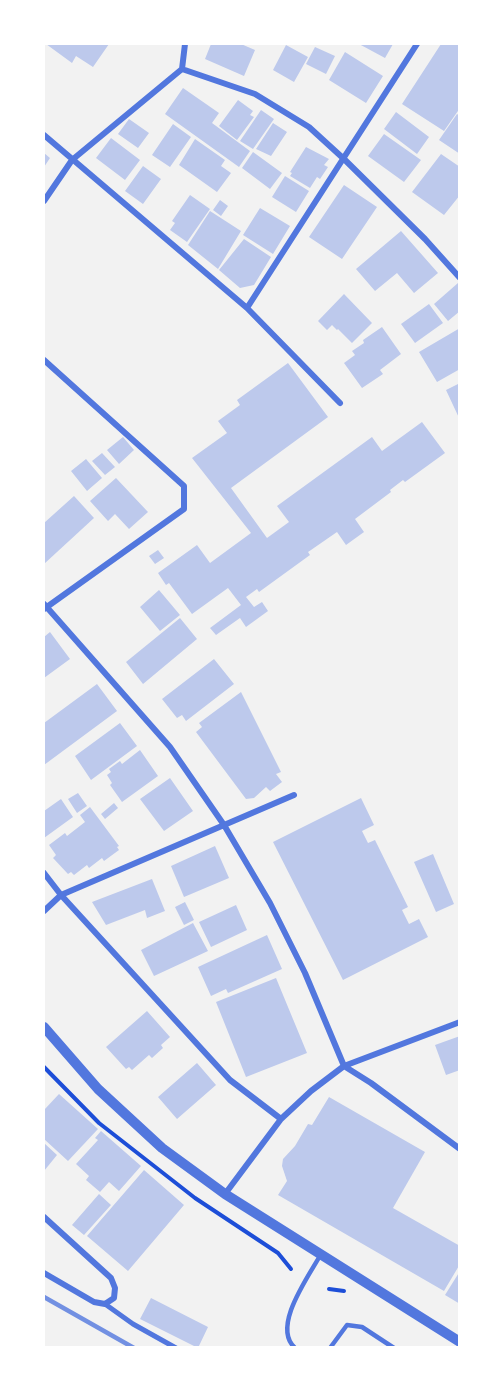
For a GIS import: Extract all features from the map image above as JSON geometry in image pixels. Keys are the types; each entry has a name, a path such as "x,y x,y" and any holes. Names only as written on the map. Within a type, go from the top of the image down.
{"street":[{"path":"44,201 72,160 182,69 185,44"},
{"path":"247,308 417,44"},
{"path":"182,69 255,94 309,128 344,159 425,239 459,278"},
{"path":"44,135 247,308 340,403"},
{"path":"44,360 184,486 185,496 184,509 44,607 170,747 224,825 275,913 305,973 344,1065 459,1149"},
{"path":"44,911 61,895 294,795"},
{"path":"44,873 61,895 230,1080 281,1119"},
{"path":"225,1194 281,1119 344,1065 459,1022"},
{"path":"44,1027 98,1089 162,1148 225,1194 459,1342"},
{"path":"44,1216 111,1278 115,1288 114,1298 105,1305"},
{"path":"44,1273 94,1302 105,1305 133,1324 176,1347"}],"lane":[{"path":"295,1347 287,1337 288,1314 321,1254"},
{"path":"330,1347 347,1325 362,1327 394,1347"}],"building":[{"path":"46,44 109,44 93,67 76,56 72,63"},
{"path":"211,44 241,44 255,50 244,76 205,59"},
{"path":"359,44 393,44 385,58"},
{"path":"441,44 460,44 460,108 444,131 402,104"},
{"path":"286,45 308,57 294,82 273,70"},
{"path":"315,47 335,56 326,74 306,64"},
{"path":"345,52 383,76 366,103 329,80"},
{"path":"183,88 219,113 212,123 250,151 239,167 165,114"},
{"path":"238,100 253,111 250,115 254,117 237,140 219,126"},
{"path":"261,110 274,119 253,149 240,141"},
{"path":"396,112 429,137 417,154 384,129"},
{"path":"457,114 460,116 460,154 439,140"},
{"path":"129,119 149,133 138,148 118,134"},
{"path":"273,123 287,132 271,156 256,149"},
{"path":"173,124 191,137 170,167 152,155"},
{"path":"384,134 421,160 404,182 368,156"},
{"path":"111,138 140,160 125,180 96,158"},
{"path":"195,139 225,160 221,166 231,173 217,192 179,165"},
{"path":"306,147 329,159 324,165 328,167 320,179 317,177 310,188 290,176 292,173 290,172"},
{"path":"253,152 282,173 270,189 242,168"},
{"path":"44,153 50,158 44,167"},
{"path":"441,154 460,167 460,195 444,215 412,192"},
{"path":"143,166 161,179 143,204 125,191"},
{"path":"285,176 309,191 296,212 272,197"},
{"path":"344,185 377,207 342,259 309,237"},
{"path":"190,195 210,209 187,242 170,230 175,223 172,221"},
{"path":"220,200 228,206 221,216 213,210"},
{"path":"260,208 290,226 273,254 243,235"},
{"path":"210,211 241,231 218,269 188,245"},
{"path":"401,231 438,273 414,293 397,273 375,291 356,269"},
{"path":"244,239 271,257 254,285 240,288 219,270"},
{"path":"458,283 460,311 448,321 434,304"},
{"path":"344,294 372,323 352,343 332,325 327,330 318,321"},
{"path":"429,304 443,323 415,343 401,324"},
{"path":"382,327 401,354 380,370 383,374 362,388 344,363 355,355 352,351 364,343 363,340"},
{"path":"460,328 460,369 437,382 419,352"},
{"path":"288,363 328,417 231,488 267,538 289,522 277,506 372,437 382,451 422,422 445,453 405,482 403,480 355,519 364,532 346,545 337,532 308,552 310,555 259,592 257,589 246,597 254,607 262,602 268,611 246,627 240,618 216,635 210,628 241,605 228,588 192,614 169,583 166,585 158,573 197,545 210,563 251,533 192,458 227,433 218,421 240,405 237,400"},
{"path":"460,383 460,420 446,390"},
{"path":"123,437 134,450 119,464 107,450"},
{"path":"102,453 115,467 105,475 92,461"},
{"path":"86,459 102,478 87,491 71,471"},
{"path":"116,478 148,512 129,529 115,514 108,521 90,501"},
{"path":"74,496 94,518 44,564 44,523"},
{"path":"158,550 164,558 155,564 149,556"},
{"path":"159,590 180,615 160,631 140,607"},
{"path":"180,618 197,639 143,684 126,662"},
{"path":"50,632 70,659 44,678 44,637"},
{"path":"214,659 234,684 186,721 182,715 177,718 162,699"},
{"path":"97,684 117,711 44,765 44,723"},
{"path":"241,692 281,772 276,774 282,782 270,791 266,787 254,798 246,799 196,732 202,727 199,723"},
{"path":"120,723 137,746 91,780 75,756"},
{"path":"140,750 158,776 122,802 110,785 112,783 107,775 111,772 109,769 120,761 122,764"},
{"path":"170,778 193,811 164,831 140,799"},
{"path":"78,793 87,806 77,813 68,799"},
{"path":"361,798 374,825 362,831 368,843 375,840 408,907 402,910 409,924 419,919 428,937 343,980 273,842"},
{"path":"61,799 73,817 44,838 44,811"},
{"path":"114,803 118,808 105,819 101,814"},
{"path":"90,807 119,846 117,847 119,850 104,861 102,858 89,868 87,865 74,875 71,872 68,874 53,858 56,855 49,845 65,833 67,836 85,822 80,815"},
{"path":"215,846 229,878 184,897 171,866"},
{"path":"433,854 454,904 436,912 414,862"},
{"path":"152,879 165,911 147,918 145,910 106,925 92,902"},
{"path":"185,902 194,920 184,925 175,907"},
{"path":"236,905 247,930 211,947 199,922"},
{"path":"193,923 208,951 154,976 141,950"},
{"path":"267,935 282,969 228,993 226,989 211,996 198,967"},
{"path":"276,978 307,1053 246,1077 216,1002"},
{"path":"147,1011 170,1037 161,1045 163,1048 152,1058 149,1055 132,1070 129,1067 126,1069 106,1047"},
{"path":"460,1036 460,1070 446,1075 435,1045"},
{"path":"197,1063 216,1085 177,1119 158,1097"},
{"path":"59,1094 98,1129 68,1161 44,1139 44,1110"},
{"path":"329,1097 425,1152 393,1208 460,1246 460,1264 444,1291 278,1195 287,1181 282,1166 283,1159 295,1146 308,1124 312,1125"},
{"path":"101,1131 141,1166 119,1191 109,1182 100,1192 86,1180 89,1176 76,1164 98,1140 95,1138"},
{"path":"44,1143 57,1155 44,1171"},
{"path":"144,1170 184,1205 128,1271 87,1236"},
{"path":"99,1194 111,1205 84,1235 72,1225"},
{"path":"460,1271 460,1304 445,1295"},
{"path":"151,1298 208,1327 198,1348 140,1319"}],"railway":[{"path":"44,1297 134,1348"}]}
